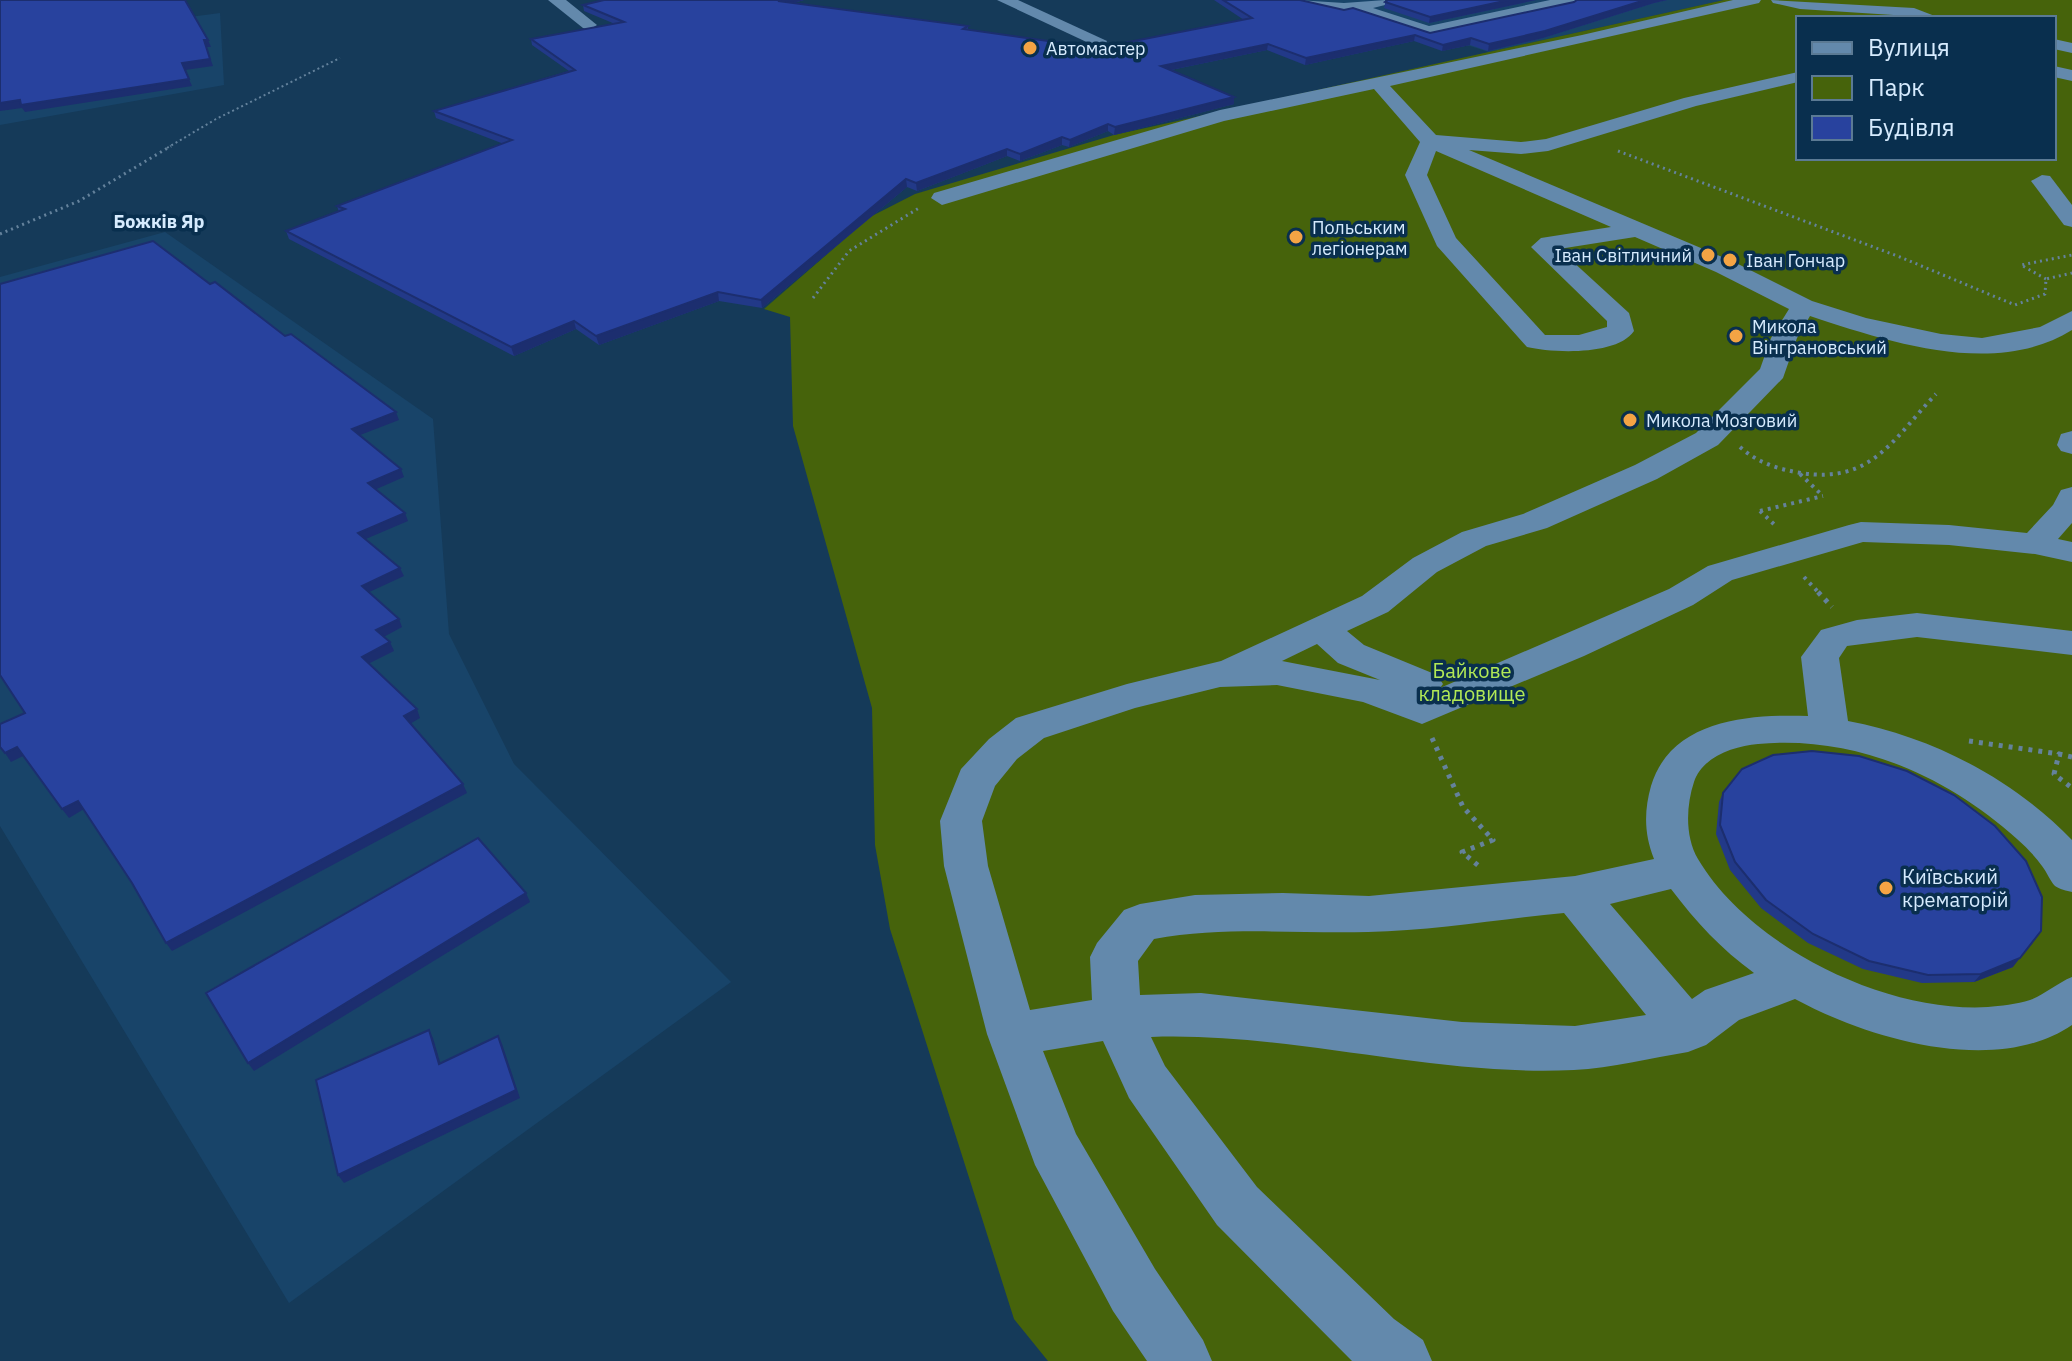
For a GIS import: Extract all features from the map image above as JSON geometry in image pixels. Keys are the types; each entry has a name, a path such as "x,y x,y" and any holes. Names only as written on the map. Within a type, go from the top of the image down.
{"street":[{"path":"1005,0 1099,41"},
{"path":"1305,0 1441,44 1533,3 1572,0"},
{"path":"1354,15 1390,0"},
{"path":"942,198 1220,116 1582,40 1753,0"},
{"path":"1779,0 1828,7 1887,9 1922,16"},
{"path":"562,4 591,3"},
{"path":"562,4 589,25"},
{"path":"1799,16 1828,7"},
{"path":"1786,20 1796,17"},
{"path":"1430,141 1521,148 1548,145 1691,102 1796,77"},
{"path":"1378,83 1430,141 1725,267 1803,306 1887,330 1941,342 1982,346 2016,342 2049,333 2072,319"},
{"path":"1430,141 1416,175 1445,241 1536,341 1552,346 1610,336 1621,331 1620,319 1543,247 1549,243 1635,230"},
{"path":"2042,181 2072,220"},
{"path":"1182,1361 1134,1290 1054,1147 1012,1034 966,866 961,821 976,780 1003,749 1030,728 1127,697 1220,674 1375,604 1425,565 1474,539 1535,521 1646,472 1707,439 1773,372 1784,338 1803,306"},
{"path":"1220,674 1277,672 1372,691 1422,711 1584,642 1681,597 1720,573 1861,532 1949,535 2054,548 2072,497"},
{"path":"1830,730 1820,657 1834,638 1917,625 2072,643"},
{"path":"1322,629 1351,654 1451,697"},
{"path":"2072,875 2067,865 2026,821 1974,784 1916,755 1873,740 1830,730 1774,727 1726,735 1690,755 1668,785 1665,824 1681,870 1717,917 1770,961 1836,998 1909,1021 1980,1030 2038,1020 2072,998"},
{"path":"1402,1361 1373,1340 1237,1206 1190,1145 1147,1082 1117,1017 1114,957 1140,923 1195,913 1283,911 1369,914 1575,894 1681,870"},
{"path":"1575,894 1688,1030"},
{"path":"1012,1034 1117,1017 1201,1014 1462,1044 1575,1048 1688,1030 1722,1005 1800,977"}],"path":[{"path":"0,234 79,201 216,119 340,58"},
{"path":"1579,136 1900,257 2015,305 2045,294 2046,279"},
{"path":"813,298 849,251 902,216 942,198"},
{"path":"2072,255 2021,265 2046,279 2072,273"},
{"path":"1729,419 1730,437 1750,457 1786,471 1838,475 1852,473 1869,464 1936,394"},
{"path":"1778,527 1760,511 1823,496 1799,473"},
{"path":"1809,584 1834,610"},
{"path":"1916,755 1941,737 2072,757"},
{"path":"1432,738 1463,807 1493,840"},
{"path":"2059,754 2054,774 2072,788"}],"shaded area":[{"path":"1241,0 1724,0 1489,52 1414,28"},
{"path":"220,13 224,85 0,125 0,42"},
{"path":"165,232 433,419 449,634 514,764 731,982 289,1303 0,826 0,277"}],"green space":[{"name":"Байкове кладовище","path":"1724,0 2072,0 2072,1361 1048,1361 1014,1319 890,929 875,845 872,708 793,426 790,317 764,309 870,217 915,194 1114,135"}],"building":[{"path":"0,0 185,0 208,40 204,40 210,59 182,63 189,79 21,105 20,100 0,103"},
{"path":"604,0 781,0 778,1 968,26 963,29 1098,48 1252,18 1223,0 1300,0 1344,10 1353,8 1430,33 1577,0 1645,0 1545,31 1489,44 1471,38 1443,45 1415,35 1306,58 1268,44 1161,66 1234,97 1115,127 1108,124 1070,140 1062,137 1020,154 1007,149 916,183 906,179 761,300 718,292 596,336 574,321 511,347 286,231 345,209 337,206 512,140 434,111 575,70 531,39 624,22 583,5"},
{"path":"1509,0 1430,17 1385,2"},
{"path":"153,241 210,284 215,282 285,336 291,334 396,412 352,429 401,469 368,483 405,513 358,533 400,568 362,586 399,619 376,630 390,642 362,657 417,709 404,716 463,784 166,943 132,883 78,801 62,809 17,747 5,753 0,747 0,724 25,713 0,675 0,284"},
{"name":"Київський крематорій","path":"1812,751 1859,756 1907,771 1954,795 1995,826 2026,861 2042,897 2041,931 2020,958 1981,974 1928,975 1869,961 1813,934 1766,900 1735,862 1720,825 1723,793 1742,769 1773,755"},
{"path":"478,838 526,893 248,1063 206,993"},
{"path":"429,1030 439,1064 498,1036 516,1090 338,1175 316,1080"}],"place":[{"name":"Автомастер","path":"1030,48"},
{"name":"Польським легіонерам","path":"1296,237"},
{"name":"Іван Світличний","path":"1708,255"},
{"name":"Іван Гончар","path":"1730,260"},
{"name":"Микола Вінграновський","path":"1736,336"},
{"name":"Микола Мозговий","path":"1630,420"},
{"name":"Київський крематорій","path":"1886,888"}],"district":[{"name":"Божків Яр","path":"159,221"}]}
